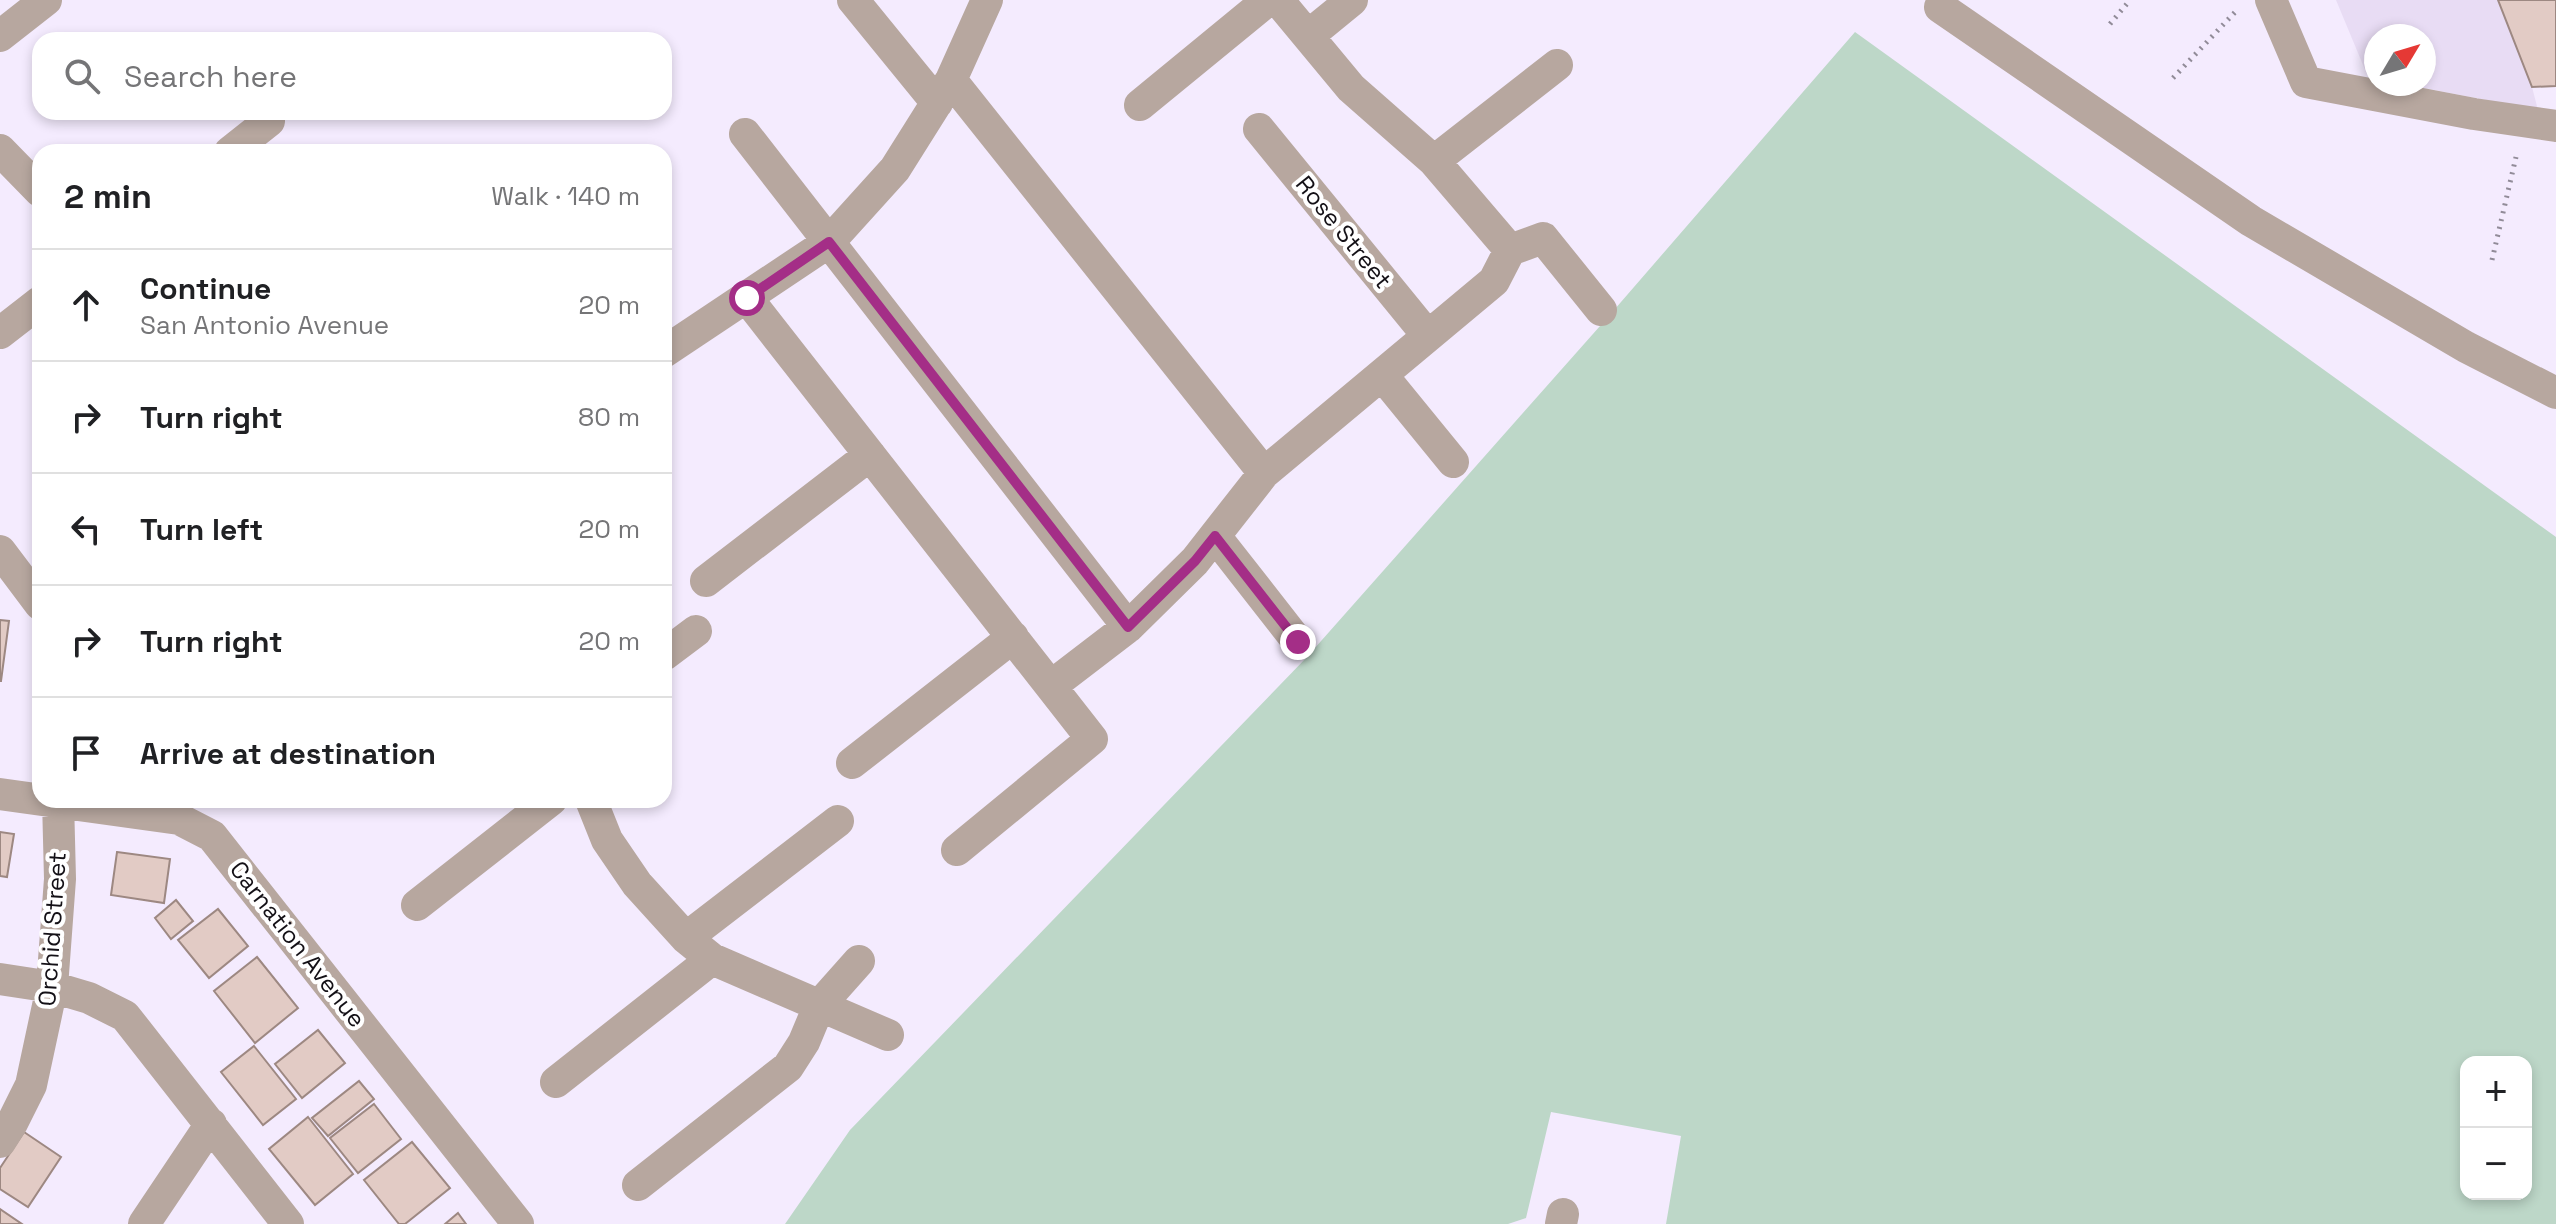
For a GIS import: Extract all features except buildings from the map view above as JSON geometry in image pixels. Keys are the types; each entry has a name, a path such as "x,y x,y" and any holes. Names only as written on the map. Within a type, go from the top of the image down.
{"street":[{"path":"0,36 46,0"},
{"path":"853,0 944,92 1264,473"},
{"path":"672,347 829,242 895,169 944,92 987,0"},
{"path":"1140,105 1268,0"},
{"path":"1278,0 1351,88 1434,161 1510,250"},
{"path":"1308,36 1352,0"},
{"path":"2271,0 2306,82 2556,126"},
{"path":"1940,7 2251,221 2466,347 2556,393"},
{"path":"1434,161 1557,65"},
{"path":"240,144 269,121"},
{"name":"Rose Street","path":"1259,129 1428,336"},
{"path":"745,134 1128,627"},
{"path":"0,150 32,183"},
{"path":"1051,686 1128,627 1195,561 1264,473 1494,281 1510,250 1543,238 1601,310"},
{"path":"747,298 1092,739 957,850"},
{"path":"0,333 32,308"},
{"path":"1382,375 1453,462"},
{"path":"706,581 870,455"},
{"path":"1215,536 1298,642"},
{"path":"0,551 32,593"},
{"path":"672,649 696,631"},
{"path":"852,763 1013,637"},
{"name":"Carnation Avenue","path":"0,794 32,798"},
{"name":"Orchid Street","path":"0,1142 31,1085 52,987 60,879 58,808"},
{"name":"Carnation Avenue","path":"101,808 179,819 212,836 518,1224"},
{"path":"417,905 541,808"},
{"path":"594,808 607,840 637,884 686,938 712,959 888,1035"},
{"path":"686,938 838,821"},
{"path":"556,1082 712,959"},
{"path":"638,1185 788,1067 804,1042 819,1006 859,961"},
{"path":"0,979 52,987 89,998 125,1016 288,1224"},
{"path":"144,1224 211,1124"}],"path":[{"path":"2110,24 2130,0"},
{"path":"2173,78 2245,0"},
{"path":"2492,260 2524,121"}],"shaded area":[{"path":"2336,0 2556,0 2556,86 2532,87 2538,110 2436,90 2436,24 2364,24 2364,67"}],"green space":[{"path":"1855,32 2556,537 2556,1224 1666,1224 1681,1136 1551,1112 1526,1218 1508,1224 785,1224 850,1130 1306,658"}],"route":[{"path":"747,298 829,242 1128,627 1195,561 1215,536 1298,642"}]}
